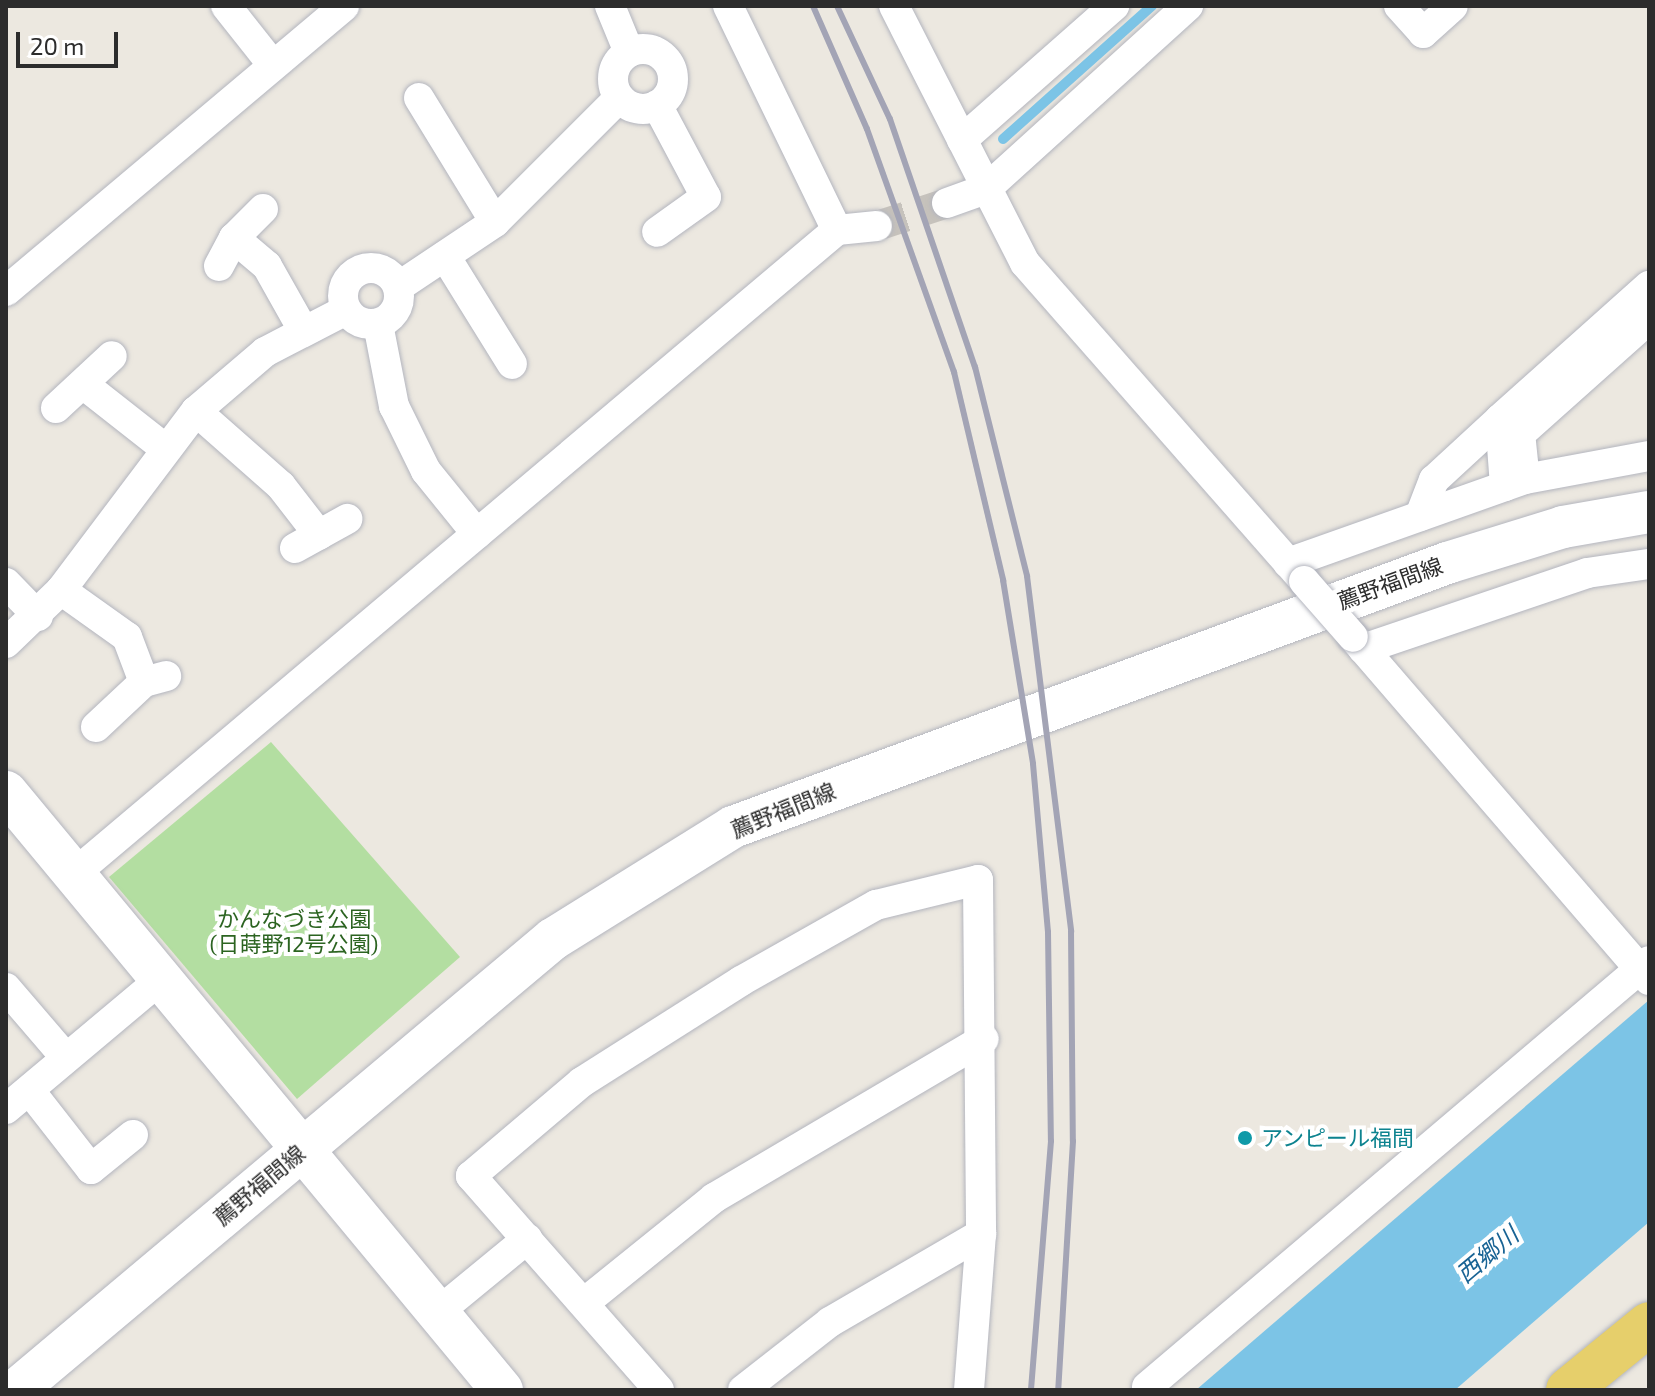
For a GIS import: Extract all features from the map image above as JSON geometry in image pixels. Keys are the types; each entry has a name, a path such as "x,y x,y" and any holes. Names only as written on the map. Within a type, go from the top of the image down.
{"main road":[{"name":"薦野福間線","path":"16,1390 553,939 733,827 1447,563 1563,527 1649,512"},
{"path":"6,792 162,978 298,1151 502,1390"},
{"path":"1568,1390 1649,1324"}],"street":[{"path":"226,6 272,64"},
{"path":"6,291 344,6"},
{"path":"610,6 629,52"},
{"path":"728,6 837,230"},
{"path":"894,6 1025,263 1645,970 1147,1387"},
{"path":"962,140 1114,6"},
{"path":"947,203 986,189 1188,6"},
{"path":"1399,6 1423,33 1453,6"},
{"path":"650,49 667,60 671,90 657,105 632,107 619,98 613,78 629,52 650,49"},
{"path":"419,98 495,222"},
{"path":"398,287 495,222 619,98"},
{"path":"657,105 706,197 657,232"},
{"path":"219,266 234,238 263,209"},
{"path":"74,874 837,230 877,226"},
{"path":"234,238 267,266 302,328"},
{"path":"445,256 512,364"},
{"path":"362,270 387,273 398,287 398,306 378,324 359,322 346,310 345,286 362,270"},
{"path":"1420,516 1434,480 1649,286"},
{"path":"6,643 38,616 61,590 163,447 196,411 302,328 346,310"},
{"path":"1515,482 1520,434 1649,319"},
{"path":"378,324 394,406 426,471 477,534"},
{"path":"56,408 112,356"},
{"path":"83,384 163,447"},
{"path":"196,411 281,486 307,541 347,519"},
{"path":"1500,419 1515,482"},
{"path":"1296,572 1420,516 1515,482 1649,456"},
{"path":"1358,643 1587,573 1649,564"},
{"path":"6,583 38,616"},
{"path":"61,590 127,637 155,679 96,727"},
{"path":"659,1390 471,1176 582,1082 876,905 978,880 984,1039 981,1234 969,1390"},
{"path":"133,1135 91,1169 18,1100 162,978"},
{"path":"6,988 66,1058"},
{"path":"584,1303 714,1198 984,1039"},
{"path":"743,1390 830,1322 981,1234"},
{"path":"437,1313 527,1239"}],"green space":[{"name":"かんなづき公園 (日蒔野12号公園)","path":"271,742 460,957 297,1099 109,877"}],"water":[{"name":"西郷川","path":"1649,1000 1649,1222 1455,1390 1196,1390"}],"waterway":[{"path":"1003,139 1152,6"}],"tunnel":[{"path":"877,226 947,203"}],"railway":[{"path":"813,6 867,129 954,372 1003,580 1033,764 1048,932 1051,1141 1031,1390"},
{"path":"837,6 890,119 975,367 1027,576 1071,931 1073,1141 1058,1390"}],"place":[{"name":"アンピール福間","path":"1245,1138"}]}
